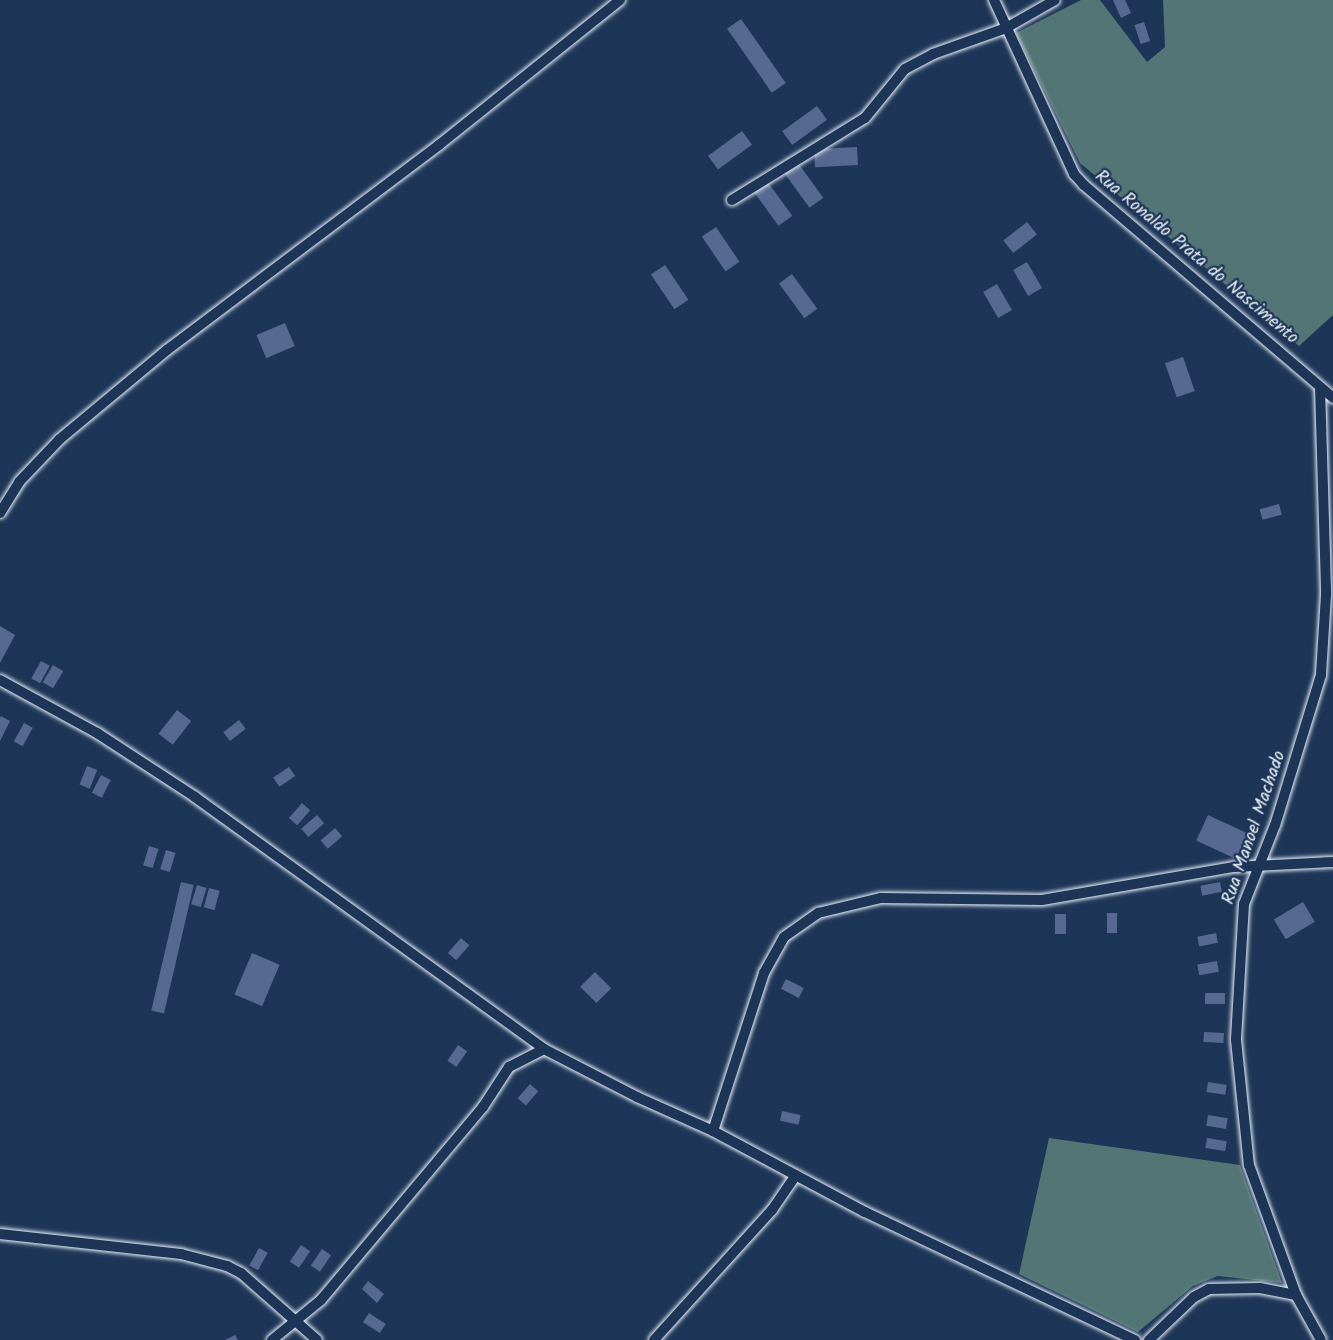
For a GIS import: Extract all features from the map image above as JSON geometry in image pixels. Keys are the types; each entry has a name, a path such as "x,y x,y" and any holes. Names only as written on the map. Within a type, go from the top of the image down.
{"street":[{"path":"0,513 19,482 60,439 167,350 439,145 620,0"},
{"name":"Rua Ronaldo Prata do Nascimento","path":"994,0 1074,174 1333,398"},
{"path":"732,200 864,118 905,69 933,54 1006,28 1055,0"},
{"name":"Rua Manoel Machado","path":"1320,387 1326,595 1321,675 1261,867 1242,918 1237,1073 1249,1165 1296,1295 1322,1340"},
{"path":"0,680 97,733 195,797 544,1049 637,1097 713,1131 865,1212 1135,1340"},
{"path":"713,1131 772,957 784,937 818,913 881,898 1042,900 1197,873 1333,862"},
{"path":"272,1340 299,1322 451,1145 509,1067 544,1049"},
{"path":"654,1340 772,1210 796,1175"},
{"path":"0,1234 181,1254 227,1266 299,1322 317,1340"},
{"path":"1149,1340 1194,1297 1209,1289 1260,1288 1296,1295"}],"green space":[{"path":"1081,0 1100,0 1147,62 1165,47 1163,0 1333,0 1333,315 1299,346 1080,163 1016,33"},
{"path":"1049,1138 1240,1165 1282,1283 1218,1276 1193,1286 1138,1332 1019,1274"}],"building":[{"path":"1113,0 1125,0 1131,13 1121,18"},
{"path":"741,19 786,83 772,93 727,29"},
{"path":"1144,22 1150,41 1141,44 1134,25"},
{"path":"817,106 827,120 792,145 782,131"},
{"path":"742,131 752,145 718,169 708,156"},
{"path":"857,147 858,165 815,167 814,149"},
{"path":"798,163 823,198 810,208 784,173"},
{"path":"767,181 792,216 779,226 753,191"},
{"path":"1027,222 1037,235 1013,253 1003,240"},
{"path":"716,227 739,262 725,271 702,237"},
{"path":"1027,262 1042,288 1028,296 1013,270"},
{"path":"665,265 688,300 674,309 651,275"},
{"path":"792,274 817,309 804,318 779,283"},
{"path":"997,284 1012,310 998,318 983,292"},
{"path":"285,323 295,346 266,358 256,335"},
{"path":"1183,357 1195,391 1177,397 1165,363"},
{"path":"1279,504 1282,515 1263,520 1260,509"},
{"path":"0,626 15,635 0,663"},
{"path":"41,661 50,666 40,683 31,678"},
{"path":"53,665 63,671 53,688 43,682"},
{"path":"177,710 191,721 173,745 159,734"},
{"path":"1,716 10,721 0,741 0,718"},
{"path":"239,720 246,729 230,741 223,732"},
{"path":"24,723 33,728 23,746 14,741"},
{"path":"87,766 97,770 90,789 80,785"},
{"path":"289,767 295,776 279,787 273,778"},
{"path":"101,775 111,780 102,798 92,793"},
{"path":"302,803 310,810 297,825 289,818"},
{"path":"317,815 324,823 308,837 301,829"},
{"path":"1208,815 1248,834 1236,859 1196,840"},
{"path":"335,828 342,836 328,849 321,840"},
{"path":"149,846 159,849 153,868 143,865"},
{"path":"166,850 176,853 170,872 160,869"},
{"path":"181,882 194,885 164,1014 151,1011"},
{"path":"1220,882 1222,892 1202,896 1200,886"},
{"path":"197,885 207,888 201,907 191,904"},
{"path":"209,888 220,891 214,910 204,907"},
{"path":"1303,902 1315,922 1286,939 1274,920"},
{"path":"1107,913 1117,913 1117,933 1107,933"},
{"path":"1055,914 1066,914 1066,934 1055,934"},
{"path":"1216,933 1218,943 1199,946 1197,937"},
{"path":"461,938 469,945 456,960 448,953"},
{"path":"252,953 280,965 262,1006 234,994"},
{"path":"1217,961 1219,972 1199,975 1197,964"},
{"path":"595,972 611,988 596,1003 580,987"},
{"path":"786,979 804,988 799,998 781,989"},
{"path":"1205,993 1225,993 1225,1004 1205,1004"},
{"path":"1204,1032 1224,1033 1223,1043 1203,1042"},
{"path":"458,1045 467,1051 456,1067 447,1061"},
{"path":"1208,1082 1227,1085 1225,1095 1206,1092"},
{"path":"530,1084 538,1091 526,1106 518,1098"},
{"path":"782,1111 801,1115 799,1125 780,1121"},
{"path":"1208,1115 1228,1118 1226,1129 1206,1126"},
{"path":"1207,1138 1227,1141 1225,1151 1205,1148"},
{"path":"301,1245 310,1251 299,1268 290,1262"},
{"path":"259,1248 268,1253 258,1270 249,1265"},
{"path":"322,1249 331,1255 320,1272 311,1266"},
{"path":"368,1281 384,1294 377,1303 362,1289"},
{"path":"369,1313 386,1324 380,1333 363,1322"},
{"path":"235,1335 238,1340 225,1340"}]}
